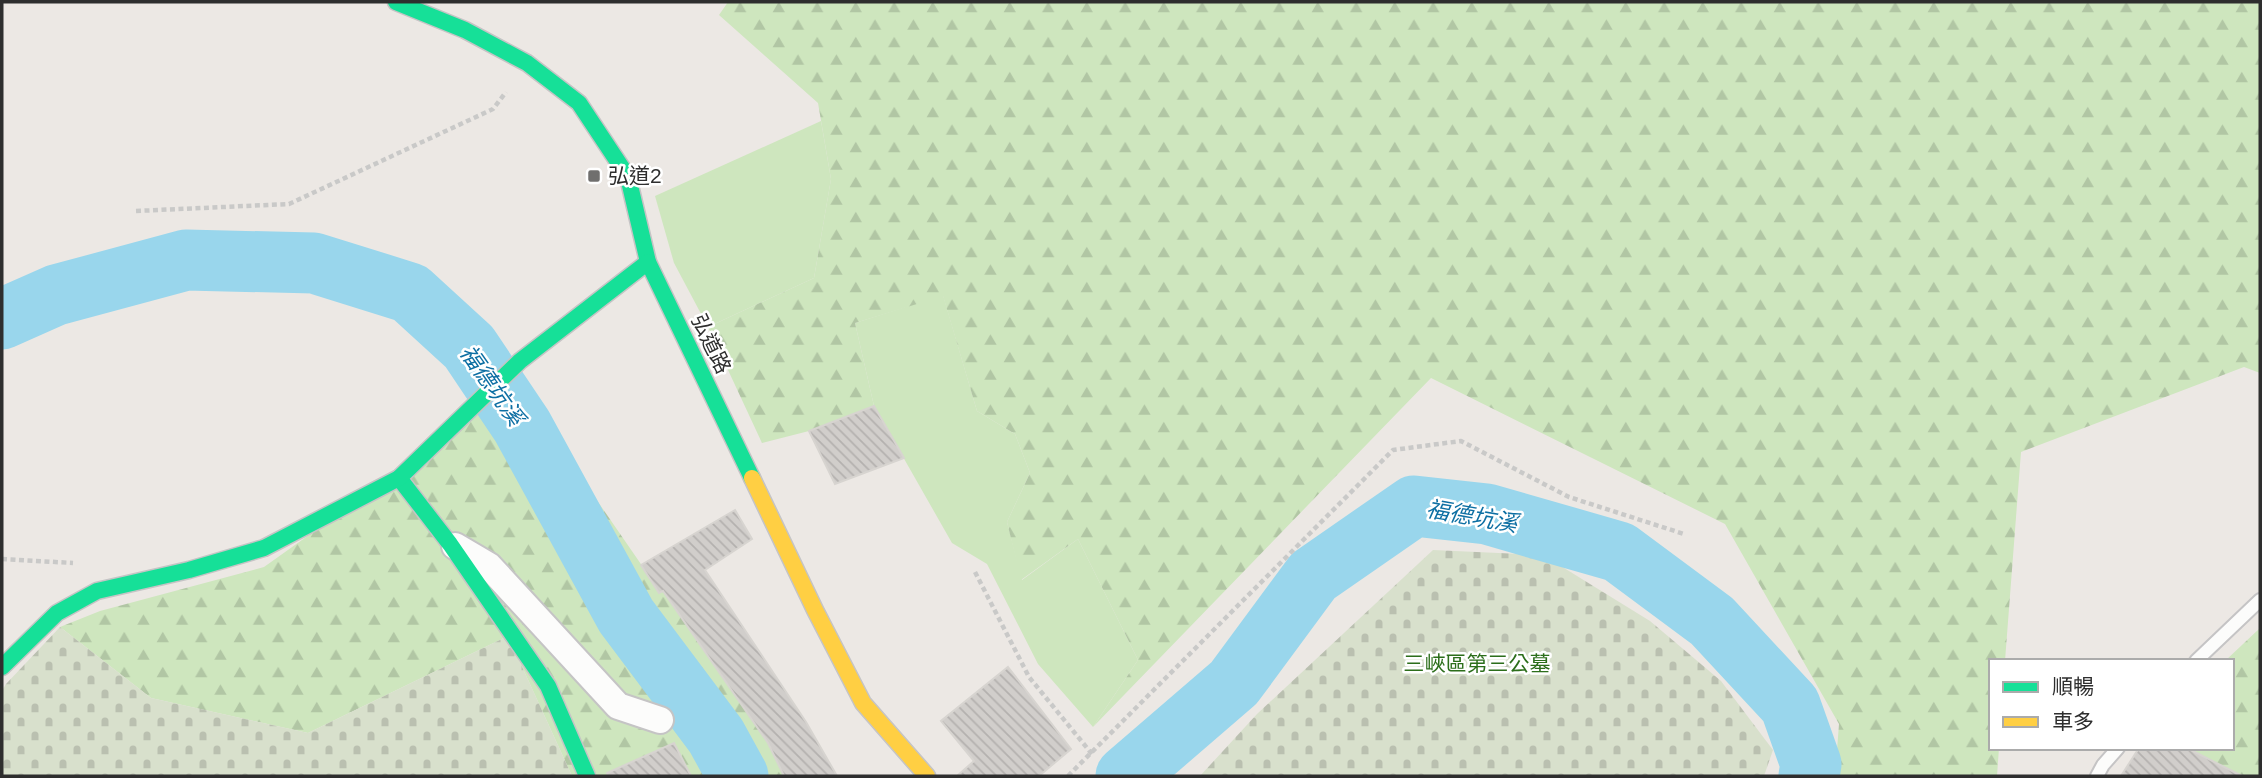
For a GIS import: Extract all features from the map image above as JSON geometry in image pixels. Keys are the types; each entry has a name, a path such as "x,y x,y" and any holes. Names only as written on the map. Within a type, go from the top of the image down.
{"street":[{"name":"弘道路","path":"397,2 465,30 527,63 579,103 628,177 648,262 815,610 863,703 927,776"},
{"path":"2,667 57,613 97,591 189,570 264,548 399,478 520,361 648,262"},
{"path":"399,478 450,544 548,686 587,776"},
{"path":"450,544 489,566 618,706 660,720"}],"lane":[{"path":"2198,659 2260,600"},
{"path":"2097,776 2116,750"}],"path":[{"path":"136,211 289,204 493,109 527,63"},
{"path":"1068,776 1393,450 1461,441 1569,497 1684,534"},
{"path":"975,572 1029,677 1092,754"}],"green space":[{"path":"728,2 2260,2 2260,373 2244,367 2021,452 2005,659 1989,659 1989,750 1999,750 1997,776 1835,776 1839,724 1725,524 1431,378 1093,727 1138,660 1078,539 1021,580 1007,522 1030,473 1015,434 977,411 943,296 855,323 874,406 809,431 762,443 708,327 814,278 831,179 818,103 719,15"},
{"path":"821,121 831,179 814,278 708,327 674,263 655,196"},
{"path":"943,295 977,411 1015,434 1030,473 1007,522 1022,580 1078,539 1138,660 1093,727 1038,664 987,564 952,543 874,406 855,323"},
{"path":"527,380 576,470 654,583 673,569 784,776 572,776 508,636 308,733 151,698 60,627 100,611 264,567"},
{"name":"三峽區第三公墓","path":"1433,550 1543,555 1650,621 1721,681 1773,750 1764,776 1200,776 1257,714"},
{"path":"60,627 151,698 308,733 508,636 572,776 2,776 2,691"},
{"path":"2260,628 2260,776 2242,776 2191,750 2234,750 2234,659 2227,659"}],"building":[{"path":"874,406 904,458 835,484 809,431"},
{"path":"735,510 752,539 705,570 806,722 837,776 784,776 768,743 663,591 659,593 641,565"},
{"path":"1008,667 1071,749 1039,776 957,776 974,761 941,721"},
{"path":"674,743 691,776 608,776 607,773"},
{"path":"2138,750 2191,750 2242,776 2121,776"}],"waterway":[{"name":"福德坑溪","path":"2,319 56,295 186,260 314,263 410,293 469,347 522,426 626,616 716,736 738,776"},
{"name":"福德坑溪","path":"1126,776 1234,683 1313,576 1414,506 1487,514 1619,552 1712,621 1790,705 1811,764 1809,776"}],"traffic: fast":[{"path":"396,2 465,30 527,63 579,103 628,177 648,262 752,478"},
{"path":"2,667 57,613 97,591 189,570 264,548 399,478 520,361 648,262"},
{"path":"399,478 450,544 548,686 587,776"}],"traffic: slow":[{"path":"752,478 863,703 927,776"}],"place":[{"name":"弘道2","path":"594,176"}]}
